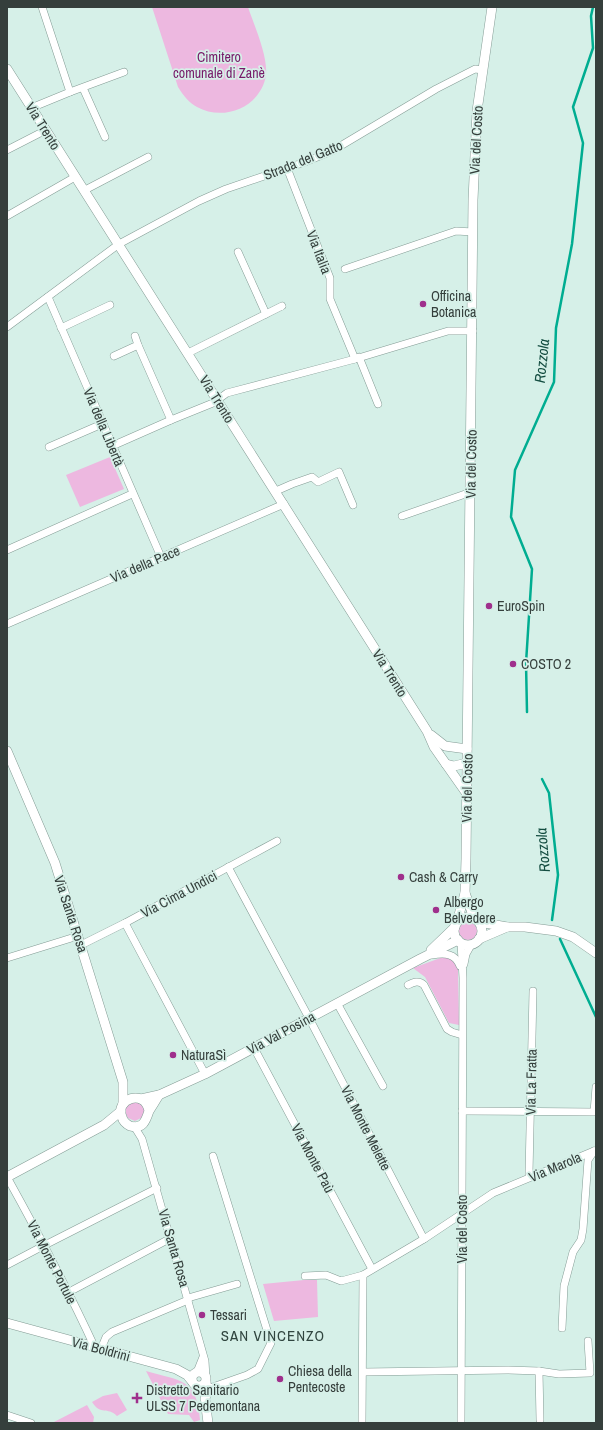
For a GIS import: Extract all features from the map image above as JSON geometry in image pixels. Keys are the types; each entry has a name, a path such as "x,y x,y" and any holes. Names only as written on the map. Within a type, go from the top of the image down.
{"main road":[{"name":"Via del Costo","path":"456,924 465,893 471,492 473,200 477,111 492,7"},
{"name":"Via Trento","path":"7,68 427,731 434,747 467,794"},
{"name":"Via Trento","path":"427,731 445,746 468,749"},
{"name":"Via Santa Rosa","path":"7,751 54,863 80,940 123,1082 122,1107"},
{"path":"446,764 454,766 467,763"},
{"path":"465,893 482,931 479,940"},
{"path":"507,927 471,945 466,945 459,942 454,934 456,924 465,918 507,927 525,927 556,931 573,937 596,953"},
{"name":"Via Val Posina","path":"426,956 456,924"},
{"name":"Via Val Posina","path":"7,1177 104,1125 129,1099 139,1099 159,1095 205,1074 426,956 459,942"},
{"name":"Via Santa Rosa","path":"123,1082 139,1099"},
{"path":"122,1107 122,1119 124,1122 138,1126 146,1122 149,1111 159,1095"},
{"path":"139,1099 147,1104 149,1111"},
{"name":"Via Val Posina","path":"104,1125 124,1122"},
{"name":"Via Boldrini","path":"7,1323 176,1369 186,1375 194,1383"},
{"path":"194,1383 192,1376 197,1372 204,1374 208,1423"},
{"path":"194,1383 206,1387"},
{"path":"194,1383 206,1387"}],"street":[{"path":"42,7 70,92"},
{"name":"Strada del Gatto","path":"7,327 119,244 199,200 332,151 443,86 475,69 483,70"},
{"path":"31,108 124,72"},
{"path":"83,88 104,137"},
{"path":"7,150 46,130"},
{"path":"85,190 148,157"},
{"name":"Via Italia","path":"287,168 330,278 330,299 378,404"},
{"path":"7,216 75,177"},
{"path":"345,269 456,231 473,232"},
{"path":"238,252 266,314"},
{"name":"Via della Libertà","path":"48,297 160,557"},
{"path":"61,328 110,305"},
{"path":"188,353 282,306"},
{"path":"112,446 206,407 227,393 357,358 448,331 472,330"},
{"path":"135,336 172,420"},
{"path":"114,356 138,345"},
{"path":"49,447 102,424"},
{"path":"276,492 312,477 318,482 339,472 354,505"},
{"path":"402,516 471,492"},
{"path":"7,550 132,494"},
{"name":"Via della Pace","path":"7,624 284,504"},
{"name":"Via Cima Undici","path":"7,958 80,940 125,923 277,842"},
{"name":"Via Monte Melette","path":"228,867 309,1018 424,1239"},
{"path":"125,923 205,1074"},
{"name":"Via del Costo","path":"459,942 462,974 461,1423"},
{"name":"Via del Costo","path":"462,974 466,954 471,945"},
{"path":"426,956 439,954 451,955 457,960 462,974"},
{"path":"408,985 421,982 447,1029 462,1035"},
{"name":"Via La Fratta","path":"529,1174 533,991"},
{"path":"338,1003 383,1086"},
{"name":"Via Monte Paù","path":"254,1048 372,1269"},
{"path":"462,1111 594,1112 596,1087"},
{"path":"142,1139 146,1122"},
{"name":"Via Santa Rosa","path":"134,1126 142,1139 188,1299 206,1367 206,1387"},
{"name":"Via Marola","path":"462,1214 493,1193 594,1151 588,1160 581,1240 573,1252 564,1286 562,1328"},
{"path":"206,1387 258,1369 271,1343 213,1156"},
{"name":"Via Monte Portule","path":"7,1177 98,1348"},
{"path":"7,1265 157,1188"},
{"path":"305,1276 326,1275 341,1281 363,1275 424,1239 462,1214"},
{"path":"69,1292 171,1238"},
{"path":"362,1423 363,1275"},
{"path":"98,1348 106,1337 112,1332 133,1322 188,1299 237,1284"},
{"path":"362,1372 539,1371 559,1374 590,1374 588,1341"},
{"path":"197,1372 203,1357"},
{"path":"539,1371 540,1420"},
{"path":"7,1415 31,1423"}],"green space":[{"name":"Cimitero comunale di Zanè","path":"152,7 248,7 260,41 266,67 266,75 263,86 257,96 240,109 229,112 218,113 208,111 191,103 178,87"},
{"path":"110,457 124,489 80,507 66,475"},
{"path":"468,922 472,923 476,927 476,935 472,939 468,940 464,939 460,935 459,931 460,927 464,923"},
{"path":"443,957 454,959 458,968 459,1025 449,1023 425,977 413,968"},
{"path":"136,1100 145,1108 143,1117 135,1121 128,1118 125,1112 127,1105"},
{"path":"317,1280 318,1317 274,1321 263,1284"},
{"path":"146,1371 177,1380 191,1389 198,1406 200,1420 194,1422 189,1415 168,1414"},
{"path":"117,1393 127,1410 117,1416 113,1413 98,1409 92,1402 103,1396"},
{"path":"87,1405 94,1417 93,1423 52,1423"}],"waterway":[{"name":"Rozzola","path":"527,712 526,663 532,569 511,517 515,470 554,382 556,328 572,244 583,143 573,107 593,48 591,16 593,7"},
{"name":"Rozzola","path":"542,779 549,793 558,875 552,920"},
{"name":"Rozzola","path":"560,939 596,1017"}],"place":[{"name":"Officina Botanica","path":"423,304"},
{"name":"EuroSpin","path":"489,606"},
{"name":"COSTO 2","path":"513,664"},
{"name":"Cash & Carry","path":"401,877"},
{"name":"Albergo Belvedere","path":"436,910"},
{"name":"NaturaSì","path":"173,1055"},
{"name":"Tessari","path":"202,1315"},
{"name":"Chiesa della Pentecoste","path":"280,1379"},
{"name":"Distretto Sanitario ULSS 7 Pedemontana","path":"137,1398"}],"district":[{"name":"SAN VINCENZO","path":"273,1336"}]}
